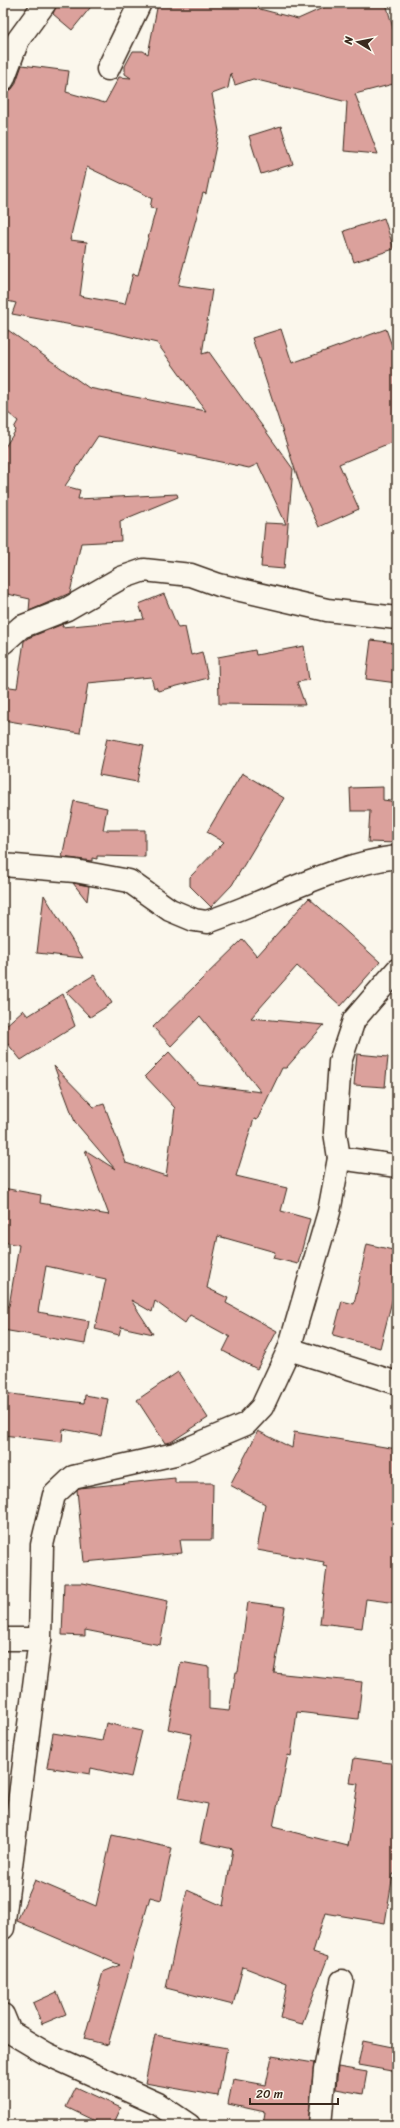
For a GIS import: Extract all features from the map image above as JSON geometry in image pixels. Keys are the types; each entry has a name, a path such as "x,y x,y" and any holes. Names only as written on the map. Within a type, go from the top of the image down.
{"street":[{"path":"3,80 18,40 45,3"},
{"path":"108,69 140,3"},
{"path":"3,643 21,627 83,601 121,578 144,570 191,575 219,585 327,610 397,618"},
{"path":"3,865 100,874 129,881 170,910 194,920 207,922 320,877 375,860 397,857"},
{"path":"3,1928 40,1639 42,1545 54,1495 73,1477 175,1454 246,1424 262,1407 289,1349 329,1212 339,1158 335,1132 340,1062 354,1020 397,970"},
{"path":"339,1158 397,1166"},
{"path":"289,1349 397,1383"},
{"path":"3,1640 40,1639"},
{"path":"320,2125 325,2070 342,1981"},
{"path":"3,2014 10,2032 47,2054 158,2104 189,2125"}],"building":[{"path":"57,3 94,3 72,30 53,14"},
{"path":"158,3 237,3 298,19 334,3 386,3 397,43 397,83 355,94 378,154 344,151 347,102 253,79 235,85 231,73 228,88 212,94 219,131 206,194 203,193 178,285 212,290 202,354 209,352 293,469 284,569 261,567 265,523 286,524 258,464 249,468 98,436 65,486 80,490 78,499 177,494 178,497 120,521 121,541 81,543 70,593 29,611 30,599 3,593 3,450 16,430 14,428 18,421 3,409 3,348 8,330 89,388 206,411 157,343 110,332 12,314 16,303 3,300 3,92 11,90 15,85 22,65 69,71 66,92 105,103 119,77 131,78 125,74 125,66 133,51 143,51 148,54","holes":["87,167 152,198 150,208 156,209 138,275 133,274 125,304 80,296 87,242 70,240"]},
{"path":"281,126 293,164 261,174 249,136"},
{"path":"384,218 394,249 354,262 344,231"},
{"path":"281,329 292,363 386,329 397,360 397,440 339,464 359,509 319,527 302,491 252,338"},
{"path":"164,594 178,628 185,627 191,655 202,652 208,678 158,691 156,687 154,688 151,677 88,683 80,733 3,720 3,686 17,688 24,641 63,624 62,627 144,619 139,604"},
{"path":"371,640 397,643 397,683 366,679"},
{"path":"304,646 309,680 297,682 305,705 219,704 218,657 255,650 256,655"},
{"path":"107,738 144,745 137,782 99,775"},
{"path":"242,773 284,798 232,885 211,907 190,886 190,877 224,842 207,832"},
{"path":"383,787 383,800 397,802 397,843 368,842 370,811 351,811 350,788"},
{"path":"74,801 107,808 103,830 145,830 145,857 97,856 97,859 92,858 92,861 62,857"},
{"path":"73,883 89,886 87,901"},
{"path":"44,895 83,958 37,953"},
{"path":"309,898 380,962 341,1006 297,966 251,1018 324,1025 286,1068 282,1068 257,1120 254,1119 236,1176 287,1188 281,1211 310,1219 298,1264 273,1258 275,1252 218,1236 207,1288 228,1298 226,1303 277,1331 257,1369 223,1351 230,1337 190,1315 185,1323 155,1301 152,1312 131,1300 153,1334 121,1327 119,1335 95,1329 106,1279 46,1266 38,1312 89,1321 85,1344 3,1330 3,1306 9,1306 19,1245 3,1242 3,1188 41,1195 40,1203 109,1215 85,1150 115,1169 75,1122 54,1066 94,1107 104,1104 126,1163 166,1176 175,1108 145,1076 169,1052 198,1084 261,1092 200,1016 171,1046 153,1027 243,939 257,956"},
{"path":"94,975 112,1003 90,1017 66,992"},
{"path":"63,994 75,1026 21,1060 3,1038 3,1028 23,1010 28,1016"},
{"path":"357,1054 388,1057 385,1087 354,1085"},
{"path":"367,1244 397,1251 397,1298 393,1297 380,1348 333,1335 342,1301 354,1304"},
{"path":"178,1372 208,1418 171,1442 165,1443 137,1400"},
{"path":"3,1393 84,1403 85,1395 108,1399 101,1436 63,1429 62,1442 3,1435"},
{"path":"258,1431 292,1448 294,1432 397,1449 397,1603 366,1599 362,1628 320,1623 327,1567 323,1566 324,1562 257,1550 265,1504 230,1485"},
{"path":"175,1478 175,1483 213,1483 212,1540 180,1540 182,1553 84,1562 77,1490 79,1488"},
{"path":"64,1583 83,1583 168,1601 160,1645 85,1630 85,1636 62,1635"},
{"path":"248,1602 285,1607 274,1673 362,1682 358,1719 297,1712 291,1756 288,1755 273,1827 348,1846 358,1784 350,1783 354,1758 397,1764 397,1875 393,1874 385,1923 325,1913 313,1952 328,1957 302,2024 280,2018 287,1984 243,1967 233,2005 166,1988 187,1890 223,1906 233,1849 200,1842 208,1804 179,1798 192,1734 168,1729 181,1662 209,1667 209,1709 229,1711 236,1672 238,1672"},
{"path":"106,1723 142,1731 131,1777 91,1768 90,1774 47,1767 53,1733 102,1741"},
{"path":"112,1835 172,1848 161,1900 150,1897 108,2045 84,2039 103,1972 120,1965 17,1921 35,1880 96,1906"},
{"path":"57,1992 66,2014 42,2024 33,2003"},
{"path":"155,2035 227,2048 218,2096 145,2083"},
{"path":"363,2041 397,2048 397,2072 358,2065"},
{"path":"272,2056 314,2063 308,2125 263,2125 265,2112 228,2104 233,2079 266,2085"},
{"path":"338,2067 367,2072 363,2094 336,2089"},
{"path":"76,2087 121,2108 113,2125 103,2125 66,2107"}]}
